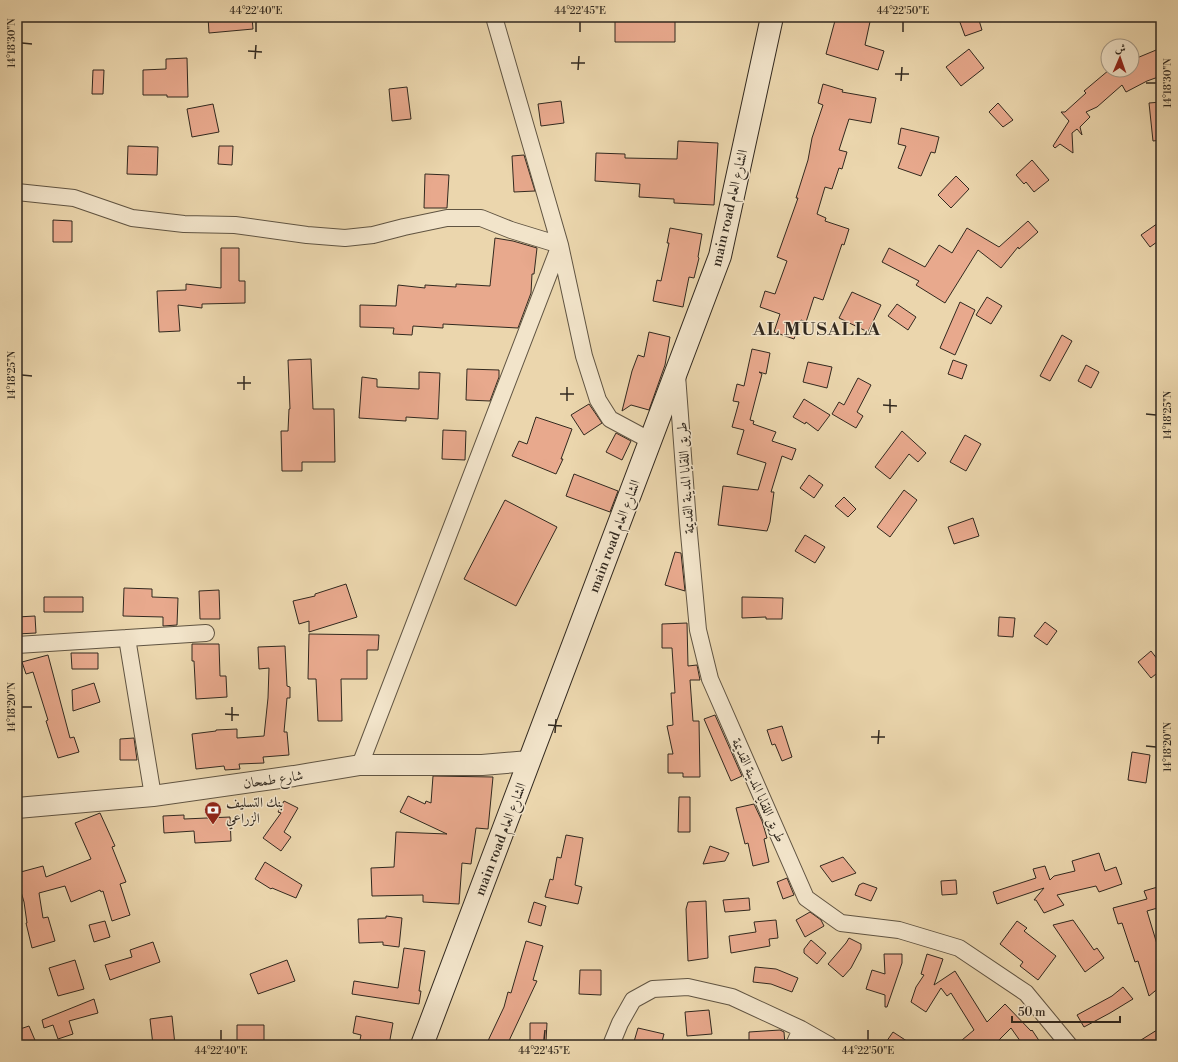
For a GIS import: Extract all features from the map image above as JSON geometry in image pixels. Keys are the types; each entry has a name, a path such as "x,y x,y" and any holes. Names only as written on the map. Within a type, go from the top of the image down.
{"main road":[{"name":"main road الشارع العام","path":"422,1045 720,256 772,17"}],"street":[{"path":"494,17 560,245 584,356 598,400 610,419 651,440"},
{"path":"17,192 74,198 132,218 184,224 235,225 306,235 345,238 373,235 447,218 481,218 511,230 560,245"},
{"path":"360,765 560,245"},
{"name":"طريق اللقايا المدينة القديمة","path":"677,371 688,523 698,630 710,679 806,898 841,924 899,930 958,948 1026,993 1070,1045"},
{"path":"17,645 206,633"},
{"path":"127,638 153,796"},
{"name":"شارع طمحان","path":"17,808 153,796 360,765 482,765 529,761"},
{"path":"611,1045 620,1022 633,1000 653,988 688,987 732,997 801,1029 829,1045"},
{"path":"794,1045 801,1029"}],"building":[{"path":"208,17 252,17 253,29 209,33"},
{"path":"615,17 675,17 675,42 615,42"},
{"path":"836,17 871,17 865,45 884,51 878,70 826,54"},
{"path":"958,17 978,17 982,30 965,36"},
{"path":"1161,48 1161,76 1147,81 1126,92 1122,85 1097,107 1086,112 1090,117 1080,127 1082,135 1077,129 1072,133 1073,153 1060,144 1055,148 1053,146 1069,121 1061,112 1065,112 1086,93 1084,91 1100,78 1140,78 1140,57"},
{"path":"969,49 984,68 961,86 946,67"},
{"path":"187,58 188,97 143,95 143,70 166,69 166,59"},
{"path":"93,70 104,70 103,94 92,94"},
{"path":"823,84 843,90 842,92 876,98 871,123 849,119 839,150 847,152 842,169 839,168 832,189 825,187 817,214 826,218 825,221 849,229 844,245 842,244 823,300 814,297 806,322 801,320 794,339 774,332 780,314 760,307 765,291 775,294 787,261 777,257 798,198 796,198 808,160 812,138 823,105 818,103"},
{"path":"407,87 411,119 392,121 389,89"},
{"path":"561,101 564,123 541,126 538,104"},
{"path":"1161,102 1161,140 1153,141 1149,103"},
{"path":"998,103 1013,120 1003,127 989,112"},
{"path":"213,104 219,132 192,137 187,109"},
{"path":"901,128 939,137 935,153 931,152 921,176 898,168 906,146 898,144"},
{"path":"678,141 718,143 714,205 674,203 674,199 639,197 640,184 595,181 596,153 625,154 625,158 677,159"},
{"path":"128,146 158,147 157,175 127,174"},
{"path":"219,146 233,146 232,165 218,164"},
{"path":"524,155 535,191 514,192 512,156"},
{"path":"1032,160 1049,180 1034,192 1026,182 1024,184 1016,175"},
{"path":"425,174 449,175 447,208 424,208"},
{"path":"956,176 969,189 951,208 938,195"},
{"path":"53,220 72,221 72,242 53,242"},
{"path":"1028,221 1038,232 1019,249 1018,247 1001,268 978,250 945,303 916,285 919,281 882,262 889,248 925,267 939,245 952,253 967,228 999,247"},
{"path":"1161,221 1161,239 1150,247 1141,235"},
{"path":"670,228 702,234 699,258 694,278 689,277 683,307 653,301 657,280 661,281 669,243 667,243"},
{"path":"495,238 513,241 537,248 534,274 532,274 531,293 518,328 443,324 443,328 413,326 412,335 393,334 394,328 360,327 360,305 396,306 398,285 425,288 425,285 456,287 456,284 490,286"},
{"path":"221,248 239,248 239,281 245,281 245,303 202,304 202,308 178,305 180,331 159,332 157,291 186,290 186,284 221,288"},
{"path":"852,292 881,305 868,332 839,318"},
{"path":"987,297 1002,306 991,324 976,315"},
{"path":"960,302 975,310 955,355 940,348"},
{"path":"897,304 916,317 908,330 888,316"},
{"path":"649,332 670,337 665,365 649,410 631,405 622,411 632,371 638,355 644,357"},
{"path":"1062,335 1072,341 1050,381 1040,376"},
{"path":"752,349 770,353 766,374 759,372 762,374 750,420 754,421 753,424 776,432 772,441 796,449 792,460 782,456 771,492 774,492 770,522 767,531 718,525 723,486 758,490 766,463 737,454 744,430 732,427 739,402 733,401 737,384 744,386"},
{"path":"311,359 313,409 334,409 335,462 302,462 302,471 282,471 281,431 288,431 290,409 288,360"},
{"path":"953,360 967,365 962,379 948,374"},
{"path":"808,362 832,367 827,388 803,382"},
{"path":"1086,365 1099,372 1091,388 1078,381"},
{"path":"467,369 499,370 499,377 490,401 466,400"},
{"path":"419,372 440,373 438,419 406,417 406,421 359,418 362,377 377,379 377,387 419,389"},
{"path":"858,378 871,385 857,412 863,416 856,428 832,414 839,402 844,405"},
{"path":"804,399 830,415 818,431 806,422 805,424 793,417"},
{"path":"589,404 602,423 584,435 571,415"},
{"path":"536,417 572,429 561,459 563,459 556,474 512,456 519,441 527,444"},
{"path":"443,430 466,431 465,460 442,459"},
{"path":"902,431 926,453 918,462 909,454 890,479 875,467"},
{"path":"616,433 631,441 622,460 606,452"},
{"path":"965,435 981,444 966,471 950,462"},
{"path":"574,474 618,491 610,512 566,496"},
{"path":"809,475 823,485 814,498 800,488"},
{"path":"904,490 917,500 890,537 877,527"},
{"path":"844,497 856,509 848,517 835,506"},
{"path":"505,500 557,527 516,606 464,579"},
{"path":"973,518 979,536 954,544 948,527"},
{"path":"805,535 825,547 815,563 795,551"},
{"path":"675,552 681,553 685,591 665,585"},
{"path":"346,584 357,617 309,632 309,621 299,624 293,601 315,596 315,594"},
{"path":"124,588 152,589 152,597 178,598 177,625 163,626 163,617 123,616"},
{"path":"219,590 220,619 200,619 199,591"},
{"path":"44,597 83,597 83,612 44,612"},
{"path":"742,597 783,598 782,619 766,619 766,617 742,618"},
{"path":"35,616 36,633 17,634 17,617"},
{"path":"999,617 1015,618 1013,637 998,636"},
{"path":"1045,622 1057,631 1047,645 1034,636"},
{"path":"687,623 688,666 697,665 700,680 690,680 693,721 699,721 700,777 683,777 683,773 668,773 668,754 673,754 667,726 673,725 671,693 675,693 672,648 662,648 662,624"},
{"path":"309,634 379,635 378,650 367,650 367,679 341,679 342,721 318,721 316,679 308,679"},
{"path":"192,644 219,644 220,676 226,676 227,697 196,699 194,661 192,661"},
{"path":"285,646 287,686 290,687 290,698 287,698 284,732 287,732 289,755 263,757 264,763 239,764 240,769 225,770 224,766 196,769 192,734 216,730 237,729 237,738 264,736 268,698 269,668 259,669 258,647"},
{"path":"1151,651 1161,664 1161,670 1151,678 1138,662"},
{"path":"71,653 98,653 98,669 72,669"},
{"path":"48,655 70,738 74,737 79,752 58,758 33,672 26,674 22,662"},
{"path":"94,683 100,702 73,711 72,690"},
{"path":"715,715 742,776 731,781 704,719"},
{"path":"782,726 792,757 782,761 775,744 772,745 767,730"},
{"path":"134,738 137,760 120,760 120,739"},
{"path":"1132,752 1150,755 1146,783 1128,780"},
{"path":"433,776 493,777 488,829 476,828 471,864 462,863 459,904 423,902 423,895 372,896 371,868 394,867 396,832 447,834 400,812 408,796 425,804 426,801 431,803"},
{"path":"679,797 690,797 690,832 678,832"},
{"path":"284,801 298,808 284,832 291,837 281,851 263,838 281,813 278,812"},
{"path":"754,804 762,821 767,838 764,839 769,862 753,866 748,843 745,844 736,808"},
{"path":"100,813 115,846 112,847 126,882 120,884 130,915 112,921 103,891 101,892 100,890 71,902 65,886 39,893 43,918 48,917 55,941 32,948 17,873 43,866 46,877 91,859 75,823"},
{"path":"184,815 184,819 230,817 231,841 195,843 194,831 164,833 163,816"},
{"path":"566,835 583,838 575,885 582,887 578,904 545,897 550,879 553,880 557,857 561,858"},
{"path":"710,846 729,853 725,861 703,864"},
{"path":"1099,853 1105,871 1116,867 1122,884 1099,892 1096,886 1057,895 1064,905 1044,913 1036,900 1034,900 1044,888 997,904 993,892 1036,878 1033,869 1045,866 1050,880 1054,876 1075,871 1072,861"},
{"path":"843,857 856,873 832,882 820,866"},
{"path":"265,862 302,885 296,898 272,888 271,889 255,879"},
{"path":"787,878 794,895 783,899 777,882"},
{"path":"956,880 957,894 942,895 941,881"},
{"path":"863,883 877,888 871,901 855,895 859,885"},
{"path":"1161,886 1161,907 1147,911 1160,954 1157,955 1161,968 1161,986 1149,996 1138,961 1135,962 1122,923 1118,924 1113,908 1147,899 1144,891"},
{"path":"749,898 750,910 725,912 723,900"},
{"path":"706,901 708,958 688,961 686,909 688,902"},
{"path":"534,902 546,906 541,926 528,922"},
{"path":"810,912 821,920 824,926 805,937 796,920"},
{"path":"386,916 402,918 399,947 383,945 383,942 359,943 358,919 386,918"},
{"path":"776,920 778,938 769,939 770,946 731,953 729,936 756,932 754,922"},
{"path":"1073,920 1094,950 1097,948 1104,958 1085,972 1053,925"},
{"path":"105,921 110,937 94,942 89,925"},
{"path":"1017,921 1027,928 1024,931 1056,956 1038,980 1020,966 1023,962 1000,944"},
{"path":"849,938 861,944 861,949 851,968 843,977 828,964"},
{"path":"811,940 826,953 817,964 804,953 804,949"},
{"path":"526,941 543,946 533,980 537,981 507,1045 486,1045 504,1007 508,992 511,993"},
{"path":"153,942 160,962 110,980 105,965 132,957 130,950"},
{"path":"404,948 425,951 419,991 421,991 419,1004 352,994 354,981 398,988"},
{"path":"884,954 902,954 902,963 887,1007 885,1007 885,995 866,989 872,970 885,974"},
{"path":"927,954 943,959 934,985 955,971 987,1022 1005,1004 1031,1031 1032,1030 1042,1045 1023,1045 1011,1028 994,1045 956,1045 974,1030 951,993 947,996 941,988 926,1012 911,1002 916,987 924,975 921,974"},
{"path":"75,960 84,989 58,996 49,968"},
{"path":"287,960 295,981 258,994 250,974"},
{"path":"755,967 776,969 798,978 792,992 771,984 753,982"},
{"path":"580,970 601,970 601,995 579,994"},
{"path":"1123,987 1133,999 1084,1027 1077,1015 1112,996"},
{"path":"94,999 98,1013 69,1021 73,1034 58,1039 53,1025 44,1028 42,1020"},
{"path":"709,1010 712,1034 687,1036 685,1012"},
{"path":"172,1016 175,1045 153,1045 150,1019"},
{"path":"356,1016 393,1023 389,1045 359,1045 361,1035 353,1033"},
{"path":"530,1023 547,1023 546,1041 530,1041"},
{"path":"237,1025 264,1025 264,1045 237,1045"},
{"path":"29,1026 37,1045 17,1045 17,1030"},
{"path":"638,1028 664,1034 661,1045 633,1045"},
{"path":"780,1030 784,1032 785,1045 749,1045 749,1032"},
{"path":"1157,1030 1161,1037 1161,1041 1155,1045 1133,1045"},
{"path":"893,1032 913,1045 884,1045"}],"place":[{"name":"بنك التسليف الزراعي","path":"213,825"}],"district":[{"name":"AL MUSALLA","path":"817,329"}]}
